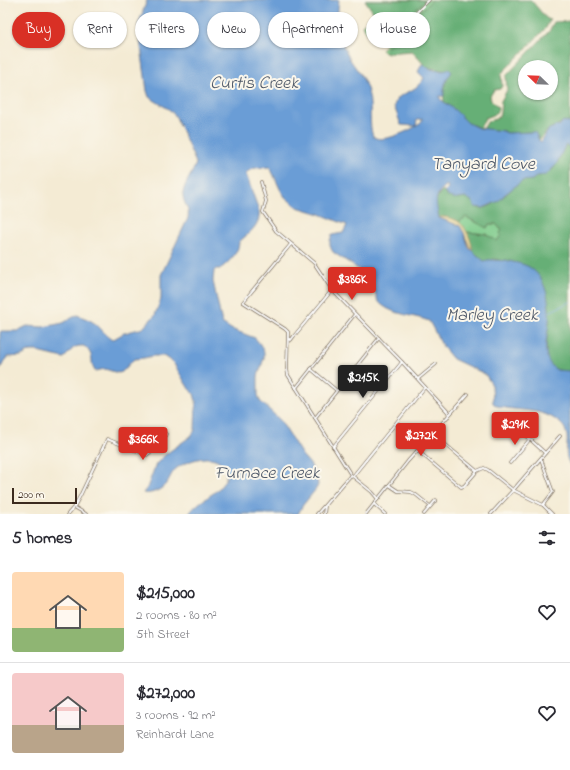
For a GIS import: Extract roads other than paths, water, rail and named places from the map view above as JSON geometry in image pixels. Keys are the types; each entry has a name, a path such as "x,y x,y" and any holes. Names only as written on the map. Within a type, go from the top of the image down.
{"street":[{"path":"417,12 429,0"},
{"path":"261,182 266,202 263,212 276,230 314,263 332,290 418,379 448,412 449,416"},
{"path":"291,244 243,302 288,332 288,375 352,476 372,492 378,499"},
{"path":"289,339 291,340 332,290"},
{"path":"296,388 354,314"},
{"path":"315,418 379,338"},
{"path":"333,447 402,362"},
{"path":"418,379 436,364"},
{"path":"311,369 336,390"},
{"path":"317,514 352,476 425,387"},
{"path":"366,514 389,485 468,394"},
{"path":"518,428 546,453"},
{"path":"68,514 74,507 108,439 147,455 162,444 166,434"},
{"path":"433,434 477,471"},
{"path":"491,514 560,436"},
{"path":"510,463 530,438"},
{"path":"418,451 461,487 464,486 477,471 484,468 513,490 543,505 552,514"},
{"path":"541,458 553,492 543,505"},
{"path":"389,485 398,492 411,492 415,494 430,506"},
{"path":"424,514 436,500"},
{"path":"374,504 385,514"},
{"path":"324,514 325,505"},
{"path":"74,507 86,514"}],"water":[{"path":"147,0 339,0 338,12 268,12 268,48 344,48 367,88 370,99 371,131 374,137 378,139 392,137 419,125 422,122 422,119 417,120 416,126 401,125 394,106 397,98 415,88 424,78 418,72 423,64 439,71 449,69 452,72 445,83 444,96 440,96 440,99 455,110 468,123 478,128 503,131 507,133 535,132 541,142 549,129 560,125 563,121 570,123 570,148 566,145 565,146 556,165 546,175 537,176 532,180 522,181 504,195 499,201 483,208 475,207 472,201 465,197 449,197 444,192 448,188 447,185 439,192 437,203 439,218 460,226 469,248 484,261 506,260 523,264 532,269 541,279 549,307 546,354 551,365 557,370 570,371 570,465 566,452 566,430 559,422 544,414 505,408 497,406 493,403 492,385 485,374 453,359 443,347 429,321 392,311 382,305 378,300 373,286 368,278 359,269 333,252 330,246 332,235 343,233 347,225 320,214 297,207 285,197 270,167 253,169 248,171 246,174 259,211 258,220 254,228 239,242 237,250 226,264 220,269 216,269 214,271 213,281 222,323 231,329 255,338 264,352 264,358 258,376 258,395 260,401 280,420 302,455 310,464 317,477 318,485 316,489 303,505 298,514 189,514 198,504 219,489 226,478 226,471 224,467 218,460 213,458 200,458 187,462 175,470 167,483 161,489 152,493 143,493 147,488 156,464 166,454 191,436 195,430 196,401 194,394 189,389 174,364 163,356 134,359 122,372 118,373 105,369 95,371 88,350 84,346 77,346 64,358 37,351 31,351 21,356 8,357 0,369 1,331 17,331 27,326 43,327 63,323 77,315 95,323 112,340 124,333 143,328 155,315 161,299 161,275 188,218 188,211 183,193 196,163 176,117 170,110 149,97 141,48 199,48 199,12 143,12"}],"waterway":[{"path":"549,312 570,302"}],"water label":[{"name":"Curtis Creek","path":"254,84"},
{"name":"Tanyard Cove","path":"483,165"},
{"name":"Marley Creek","path":"492,316"},
{"name":"Furnace Creek","path":"267,474"}]}
